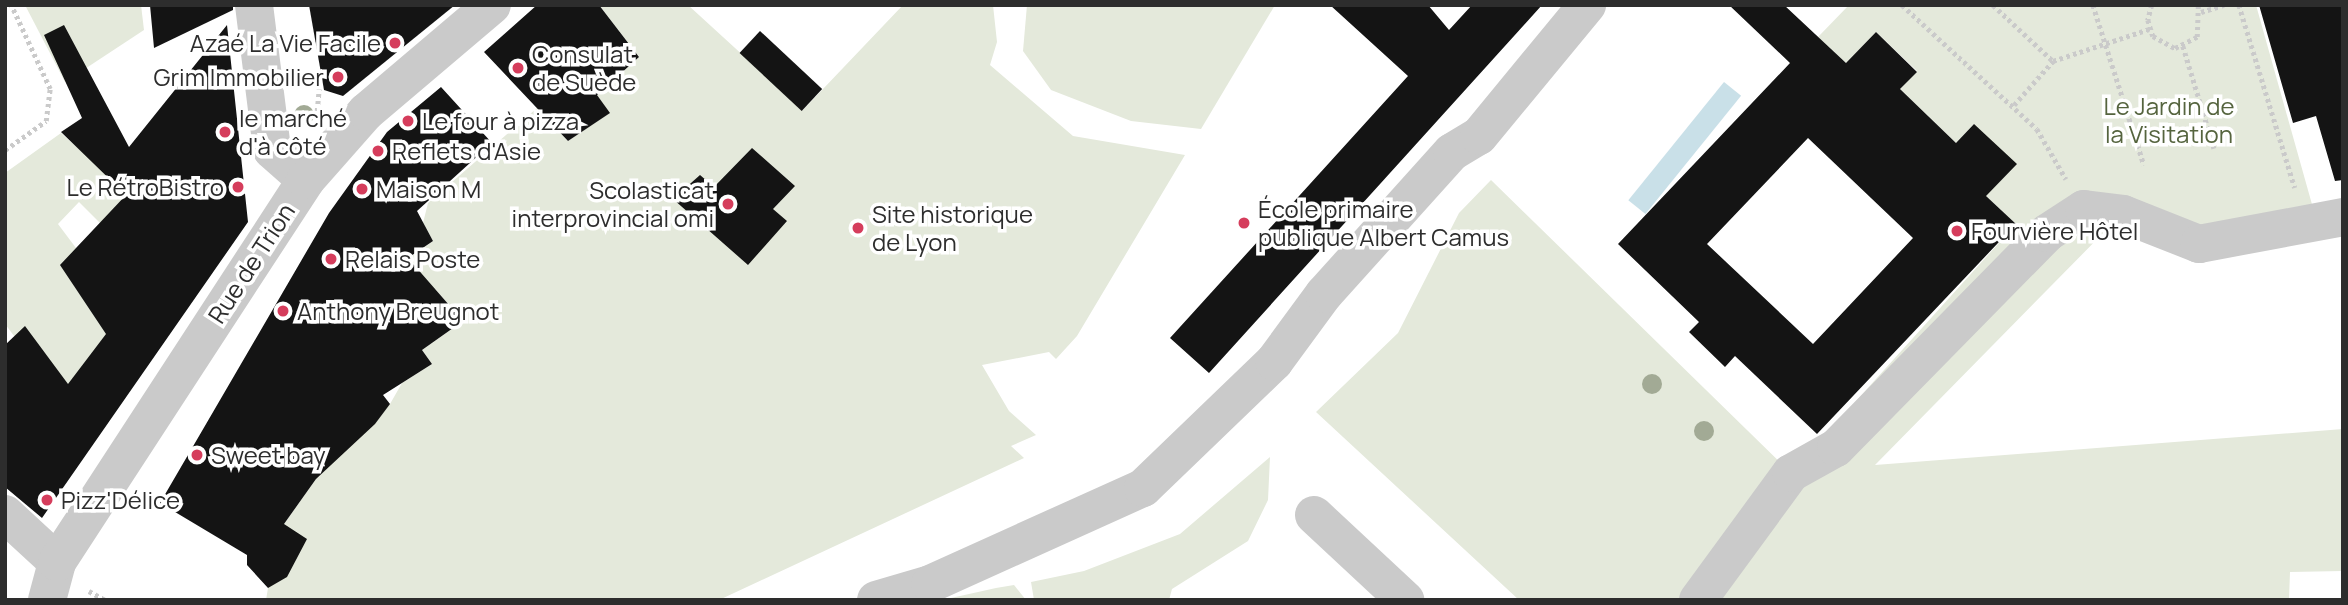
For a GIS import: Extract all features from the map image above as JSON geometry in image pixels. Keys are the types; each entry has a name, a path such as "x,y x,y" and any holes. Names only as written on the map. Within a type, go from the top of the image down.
{"street":[{"path":"254,5 272,150 306,180"},
{"name":"Rue de Trion","path":"47,600 57,562 306,180 366,112 492,5"},
{"path":"876,600 930,583 1143,488 1274,362 1324,294 1452,152 1479,136 1587,5"},
{"path":"1698,600 1791,473 1836,448 2047,233 2084,209 2123,214 2199,244 2325,220"},
{"path":"5,514 57,562"},
{"path":"1314,515 1405,600"}],"path":[{"path":"5,150 46,121 50,89 11,5"},
{"path":"1902,5 2037,129 2084,209"},
{"path":"1993,5 2053,61"},
{"path":"2094,5 2144,165"},
{"path":"2152,5 2149,29 2159,43 2183,46"},
{"path":"2183,46 2201,29 2201,12 2198,5"},
{"path":"2201,12 2224,5"},
{"path":"2239,5 2325,220"},
{"path":"2014,106 2053,61 2149,29"},
{"path":"2183,46 2214,148"},
{"path":"317,105 319,87"},
{"path":"89,591 105,600"}],"green space":[{"path":"25,5 141,5 144,30 65,82"},
{"path":"599,5 688,5 803,110 903,5 993,5 997,42 990,65 1073,136 1185,155 1077,336 1056,359 1049,352 982,365 1009,411 1036,435 1011,446 1024,458 719,600 266,600 268,588 288,564 284,524 316,479 390,404 402,383 432,364 422,350 463,321 435,289 404,309 408,259 433,241 423,223 428,203 537,108 568,141 609,113 597,95 639,57"},
{"path":"1027,5 1275,5 1201,129 1131,121 1051,90 1023,51"},
{"name":"Le Jardin de la Visitation","path":"1849,5 2256,5 2322,240 2114,222 1875,465 2343,429 2343,571 2290,572 2289,600 1519,600 1316,412 1398,333 1459,213 1491,180 1791,473 2016,224 1986,196 1974,124 1956,143 1900,89 1917,71 1876,32 1846,63 1818,37"},
{"path":"61,133 81,151 108,133 157,213 133,256 79,202 58,224 85,260 74,286 111,338 64,402 5,324 5,173"},
{"path":"1270,457 1268,500 1248,541 1172,589 1169,600 1034,600 1031,582 1084,571 1180,534"},
{"path":"1014,585 1026,600 942,600 996,588"}],"water":[{"path":"1724,82 1741,96 1645,214 1628,200"}],"building":[{"path":"150,5 233,5 233,10 154,48"},
{"path":"309,5 455,5 343,96 324,90"},
{"path":"537,5 599,5 639,57 597,95 610,113 568,141 484,52"},
{"path":"1330,5 1428,5 1449,30 1472,5 1542,5 1209,373 1170,338 1408,76"},
{"name":"Fourvière Hôtel","path":"1729,5 1784,5 1846,63 1876,32 1917,72 1900,89 1956,143 1974,124 2017,164 1986,196 2016,224 1817,434 1735,356 1725,367 1689,332 1699,322 1618,244 1790,63","holes":["1808,138 1913,238 1813,344 1707,244"]},
{"path":"2259,5 2343,5 2343,180 2335,181 2316,116 2293,123"},
{"path":"64,25 129,147 227,25 248,222 42,518 5,487 5,345 25,326 68,384 106,334 60,265 126,195 61,132 82,118 44,35"},
{"path":"760,31 822,89 802,111 740,53"},
{"path":"441,87 492,143 417,211 433,241 408,258 463,321 422,350 432,364 383,395 390,404 375,424 316,479 284,524 307,539 287,577 268,588 247,565 247,555 160,503 329,213 387,132"},
{"name":"Scolasticat interprovincial omi","path":"752,148 795,186 773,209 787,221 748,265 673,199 700,175 714,187"}],"place":[{"name":"Azaé La Vie Facile","path":"395,43"},
{"name":"Consulat de Suède","path":"518,68"},
{"name":"Grim Immobilier","path":"338,77"},
{"name":"Le four à pizza","path":"408,121"},
{"name":"le marché d'à côté","path":"225,132"},
{"name":"Reflets d'Asie","path":"378,151"},
{"name":"Le RétroBistro","path":"238,187"},
{"name":"Maison M","path":"362,189"},
{"name":"Scolasticat interprovincial omi","path":"728,204"},
{"name":"École primaire publique Albert Camus","path":"1244,223"},
{"name":"Site historique de Lyon","path":"858,228"},
{"name":"Fourvière Hôtel","path":"1957,231"},
{"name":"Relais Poste","path":"331,259"},
{"name":"Anthony Breugnot","path":"283,311"},
{"name":"Sweet bay","path":"197,455"},
{"name":"Pizz'Délice","path":"47,500"}]}
